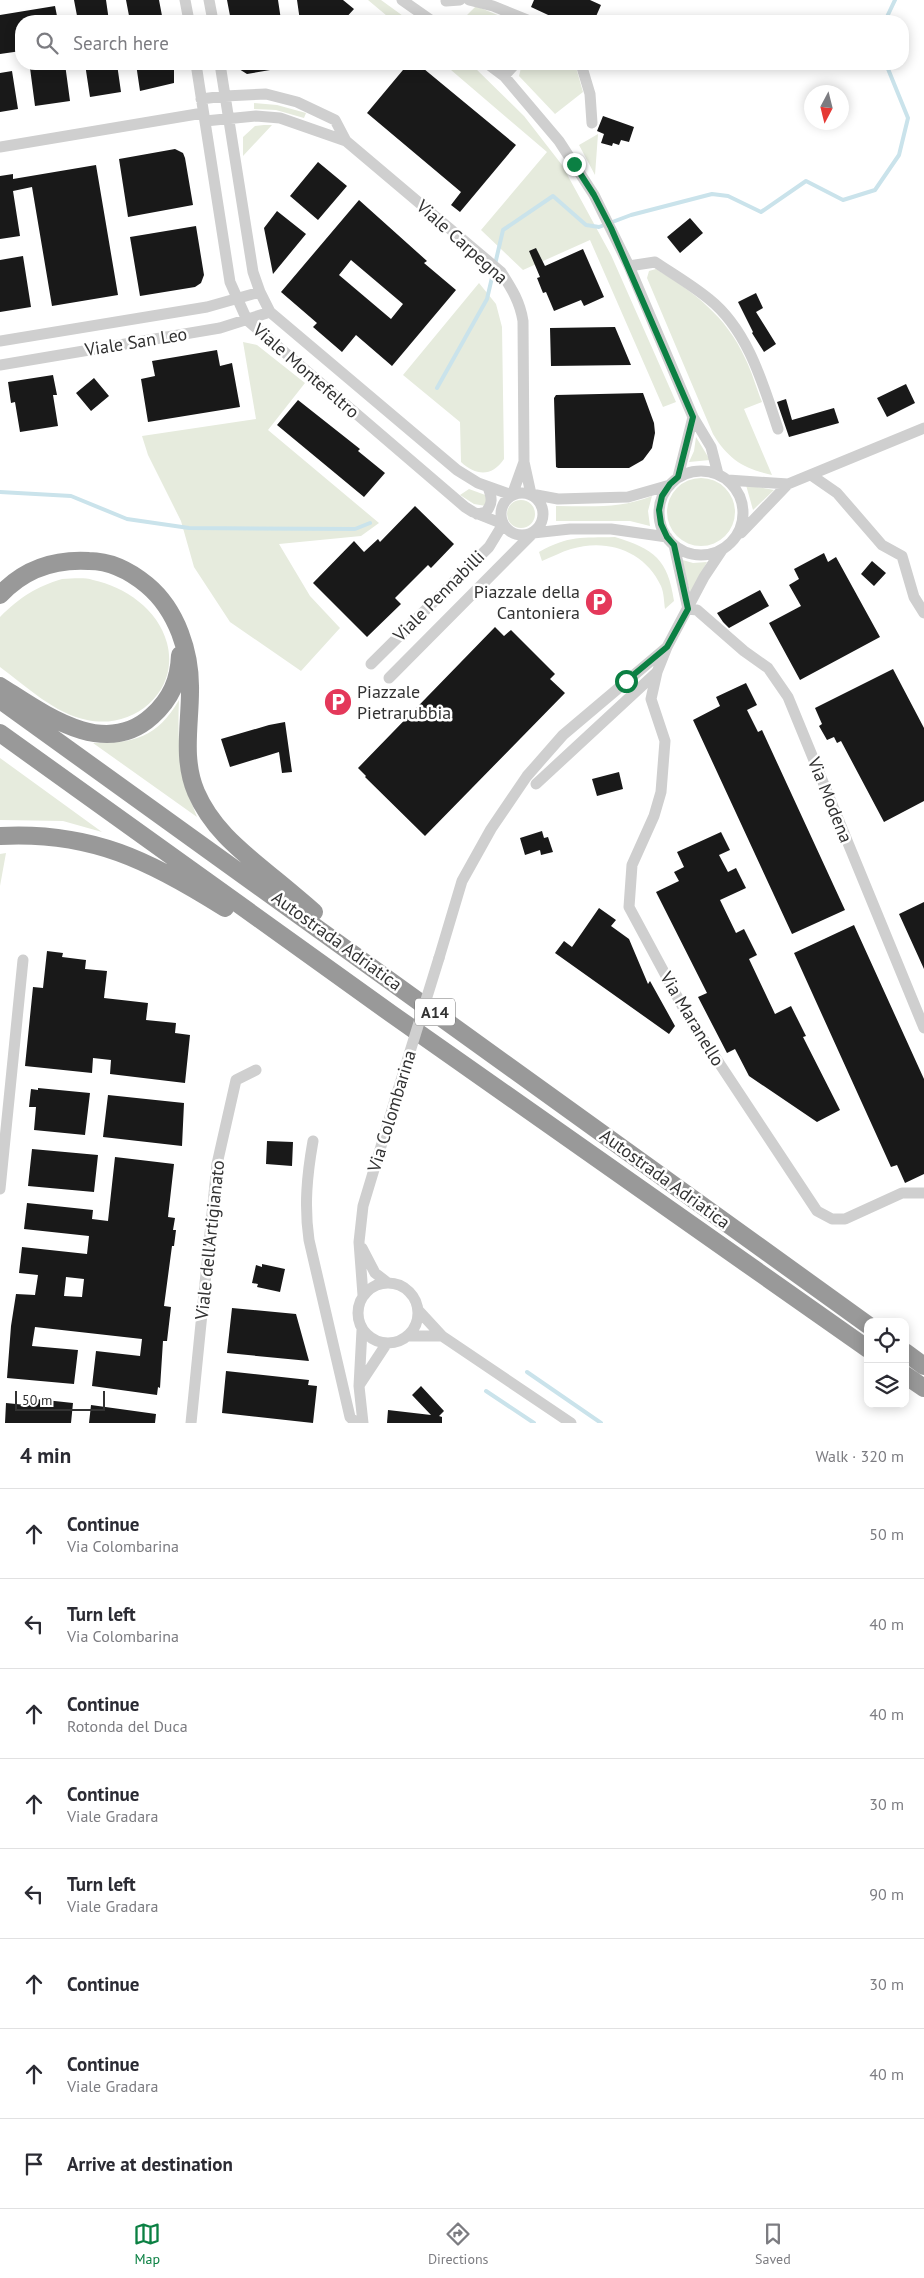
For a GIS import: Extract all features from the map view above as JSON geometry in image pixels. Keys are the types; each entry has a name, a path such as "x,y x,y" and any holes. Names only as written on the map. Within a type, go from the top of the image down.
{"highway":[{"path":"0,594 22,575 48,564 72,560 97,561 120,567 138,577 153,590 170,612 181,637 189,664 190,690 187,730 190,772 196,791 210,817 230,842 410,994"},
{"path":"0,686 45,714 78,729 95,734 113,734 129,730 145,723 165,703 172,692 180,664 181,637"},
{"name":"Autostrada Adriatica","path":"0,700 864,1322"},
{"name":"Autostrada Adriatica","path":"0,733 393,1016 864,1346"},
{"path":"0,836 45,836 80,840 134,857 186,883 393,1016"},
{"path":"909,1355 924,1366"},
{"path":"909,1378 924,1388"}],"street":[{"path":"185,0 188,15"},
{"path":"209,0 212,15"},
{"path":"446,1 460,0"},
{"path":"469,0 493,6 515,15"},
{"path":"407,3 424,15"},
{"name":"Viale Montefeltro","path":"197,70 230,282 247,320 465,507 503,524"},
{"name":"Viale Montefeltro","path":"221,70 253,272 270,312 457,470 478,483 512,495"},
{"path":"496,70 504,76 559,141 594,195 609,223 693,417 711,447 723,477 737,490 743,503 742,523 733,541"},
{"path":"504,76 510,70"},
{"path":"584,70 590,94 592,124"},
{"name":"Viale Carpegna","path":"201,99 266,94 297,102 335,120 346,141"},
{"name":"Viale Carpegna","path":"204,117 256,116 280,118 346,141 501,272 517,297 523,321 524,462 531,494"},
{"path":"0,146 204,117"},
{"path":"629,266 655,262 710,299 730,320 739,334 763,384 778,430"},
{"name":"Viale San Leo","path":"0,341 207,306 260,292"},
{"name":"Viale San Leo","path":"0,365 220,328 270,312"},
{"path":"688,609 671,541 661,524 659,510 662,496 674,481 693,417"},
{"path":"788,484 723,477 704,470 691,472 674,481 628,497 558,499 525,492 512,495 503,505 501,511 503,524 513,534 526,535 570,528 611,529 671,541 685,552 697,555 710,554 722,550 733,541 788,484 924,428"},
{"name":"Viale Carpegna","path":"512,495 524,462"},
{"path":"811,475 837,493 882,545 902,556 914,597 924,613"},
{"path":"477,514 486,512 491,506 492,500 488,487"},
{"path":"531,494 537,498 544,510 542,523 533,533"},
{"name":"Viale Pennabilli","path":"371,664 489,547 503,524"},
{"name":"Viale Pennabilli","path":"389,678 533,533"},
{"name":"Via Colombarina","path":"651,699 657,672 667,647 704,577 722,550"},
{"name":"Via Modena","path":"688,609 698,610 768,668 788,697 920,1007 924,1028"},
{"name":"Via Colombarina","path":"363,1295 358,1242 363,1206 462,881 491,829 527,776 564,734 667,647"},
{"name":"Via Colombarina","path":"536,784 657,672"},
{"name":"Via Maranello","path":"651,699 665,741 661,792 654,816 632,865 629,907 686,1013 817,1211 832,1219 845,1220 902,1194 924,1193"},
{"path":"0,1189 23,960"},
{"name":"Viale dell'Artigianato","path":"191,1423 217,1164 236,1080 256,1070"},
{"path":"313,1141 306,1185 305,1214 309,1240 350,1417 356,1423"},
{"path":"358,1242 375,1273 388,1282 402,1286 408,1291 413,1296 418,1310 442,1336 571,1423"},
{"path":"363,1423 359,1386 362,1330 357,1316 357,1308 363,1295 374,1286 388,1282"},
{"path":"362,1330 373,1340 387,1344 401,1340 407,1336 416,1324 418,1310"},
{"path":"407,1336 442,1336"},
{"path":"359,1386 387,1344"}],"shaded area":[{"path":"368,0 381,0 402,15 386,15"},
{"path":"476,6 498,15 467,15"},
{"path":"451,70 477,70 524,116 562,165 611,255 676,402 663,407 590,240 523,270 481,230 547,152"},
{"path":"520,70 577,70 583,92 555,114 519,76"},
{"path":"254,103 277,105 306,113 304,118 276,110 254,109"},
{"path":"272,125 243,156 243,137 255,126"},
{"path":"598,134 595,175 579,145"},
{"path":"656,269 683,286 708,306 738,343 762,402 744,409 772,475 753,470 738,462 725,450 713,434 647,278 649,271"},
{"path":"479,283 496,304 502,327 504,459 494,469 484,473 472,470 461,462 460,422 403,375"},
{"path":"243,342 257,345 305,383 268,430 379,523 361,536 279,544 310,596 340,628 301,671 230,622 194,567 181,521 148,455 142,436 256,419"},
{"path":"696,437 710,460 689,462 694,451"},
{"path":"701,478 714,481 725,488 732,499 735,512 732,525 725,536 714,543 701,546 688,543 677,536 670,525 667,512 670,499 677,488 688,481"},
{"path":"746,485 774,490 753,510"},
{"path":"469,489 488,496 486,506 474,504 460,495"},
{"path":"652,496 648,511 650,526 630,521 556,521 556,506 617,505"},
{"path":"521,500 531,504 535,514 531,524 521,528 511,524 507,514 511,504"},
{"path":"615,537 649,551 663,565 668,575 674,601 665,609 662,589 654,574 635,556 624,550 598,545 585,546 567,550 542,561 539,552 576,538"},
{"path":"679,559 693,563 707,562 691,593"},
{"path":"62,579 89,579 117,588 139,601 163,631 167,643 169,661 166,677 160,692 149,704 136,713 121,719 104,722 75,717 52,706 0,667 0,617 29,594"},
{"path":"179,700 179,746 183,773 197,817 93,743 121,742 143,736 162,723"},
{"path":"0,758 102,832 63,821 0,820"},
{"path":"6,853 0,886 0,854"}],"building":[{"path":"74,0 106,0 108,15 77,15"},
{"path":"126,0 159,0 162,15 129,15"},
{"path":"227,0 278,0 280,15 230,15"},
{"path":"297,0 343,0 354,9 348,15 299,15"},
{"path":"534,0 590,0 601,5 597,15 548,15 531,7"},
{"path":"55,6 57,15 15,15 15,52 0,54 0,15"},
{"path":"30,70 66,70 70,101 35,106"},
{"path":"86,70 118,70 121,92 90,97"},
{"path":"137,70 174,70 174,83 140,91"},
{"path":"241,70 270,70 247,74"},
{"path":"403,70 425,70 516,145 460,212 451,205 461,192 367,113"},
{"path":"12,71 18,109 0,112 0,73"},
{"path":"603,116 634,127 629,142 621,140 619,145 613,143 612,146 601,143 604,134 597,131"},
{"path":"175,149 183,153 185,158 193,205 128,217 119,159"},
{"path":"318,162 347,186 318,220 290,196"},
{"path":"96,165 118,295 52,306 32,187 13,191 20,236 0,239 0,176 13,174 13,179"},
{"path":"359,200 427,261 424,263 456,290 392,366 356,335 342,352 313,327 317,323 281,292","holes":["351,260 403,304 391,319 339,275"]},
{"path":"277,211 306,234 273,274 264,228"},
{"path":"690,218 703,233 680,253 667,237"},
{"path":"196,226 204,275 201,283 195,287 140,296 130,237"},
{"path":"536,248 545,266 583,249 604,297 584,306 581,300 554,311 546,292 543,293 537,278 540,277 529,251"},
{"path":"23,256 31,307 0,312 0,260"},
{"path":"756,293 763,308 756,312 776,344 764,352 752,333 738,302"},
{"path":"615,327 631,365 551,366 550,328"},
{"path":"217,350 220,366 232,363 240,407 148,422 141,379 155,376 152,361"},
{"path":"53,375 57,395 53,395 58,426 20,432 15,402 11,403 8,382"},
{"path":"94,378 109,396 91,411 76,393"},
{"path":"906,384 915,403 887,417 877,398"},
{"path":"643,393 654,423 655,433 652,448 643,460 629,468 556,467 554,398 556,395"},
{"path":"786,399 792,420 834,408 839,423 789,437 777,402"},
{"path":"298,400 360,449 358,451 385,473 364,497 277,425"},
{"path":"415,506 454,544 431,568 428,565 395,598 401,604 367,637 313,583 354,541 364,552 378,539 380,542"},
{"path":"824,553 828,562 836,557 880,637 800,680 769,623 801,606 789,585 799,579 794,569"},
{"path":"872,561 886,573 874,586 861,574"},
{"path":"760,590 769,606 729,628 717,613"},
{"path":"495,627 504,636 511,630 555,674 550,679 565,693 425,836 358,768"},
{"path":"893,669 924,728 924,801 884,822 841,741 837,743 834,737 827,740 819,726 822,724 815,708"},
{"path":"746,683 757,705 747,710 758,732 762,730 845,910 792,934 693,720 720,706 716,697"},
{"path":"285,722 292,772 282,773 279,752 230,767 221,739"},
{"path":"619,772 623,789 597,796 592,779"},
{"path":"542,831 544,838 548,837 553,852 541,855 540,850 525,855 520,838"},
{"path":"721,832 730,850 719,855 728,872 736,868 746,888 720,900 736,933 744,929 757,955 749,959 775,1014 791,1006 806,1036 803,1037 840,1110 817,1122 749,1076 735,1049 727,1053 698,997 707,993 656,892 679,881 674,872 684,867 677,852"},
{"path":"924,902 924,969 899,914"},
{"path":"599,908 616,920 611,926 629,939 648,984 650,981 675,1026 669,1034 555,953 564,941 572,947"},
{"path":"854,925 924,1079 924,1174 905,1183 897,1165 891,1167 794,953"},
{"path":"47,951 63,953 62,957 86,960 85,969 107,971 104,998 148,1003 146,1020 176,1023 175,1033 190,1035 185,1083 110,1074 111,1060 93,1058 92,1073 25,1066 33,987 43,988"},
{"path":"38,1088 90,1093 85,1135 34,1130 36,1107 29,1107 31,1089 38,1090"},
{"path":"108,1095 184,1103 182,1146 103,1137"},
{"path":"267,1141 293,1142 292,1166 266,1164"},
{"path":"32,1149 98,1155 94,1192 28,1186"},
{"path":"115,1157 174,1164 168,1217 175,1218 173,1230 176,1230 164,1306 171,1307 167,1341 163,1341 160,1388 158,1387 157,1395 92,1386 96,1351 140,1356 142,1339 35,1327 32,1346 78,1350 74,1384 7,1378 11,1326 16,1294 35,1295 38,1275 19,1273 22,1247 87,1254 89,1236 24,1229 27,1203 93,1210 92,1219 108,1221","holes":["66,1277 84,1279 82,1297 64,1296"]},
{"path":"262,1264 285,1269 280,1292 257,1287 258,1284 252,1283 256,1265 262,1267"},
{"path":"232,1308 296,1314 309,1361 227,1353"},
{"path":"226,1371 309,1380 308,1385 317,1386 313,1423 222,1413"},
{"path":"421,1386 444,1411 439,1416 442,1417 442,1423 387,1423 388,1410 431,1415 412,1395"},
{"path":"27,1398 73,1403 71,1423 5,1423 6,1403 26,1405"},
{"path":"91,1405 156,1414 155,1423 89,1423"}],"waterway":[{"path":"888,15 895,0"},
{"path":"437,388 487,299 503,230 553,196 586,225 599,227 631,215 712,194 728,196 761,212 806,181 843,200 875,190 899,155 908,118 888,70"},
{"path":"0,492 71,496 127,519 189,528 355,529 370,523"},
{"path":"527,1372 601,1423"},
{"path":"486,1391 534,1423"}],"place":[{"name":"Piazzale della Cantoniera","path":"599,602"},
{"name":"Piazzale Pietrarubbia","path":"338,702"}],"route":[{"path":"574,164 594,195 629,266 693,417 678,477 670,484 662,496 659,510 661,524 667,537 674,545 688,609 667,647 626,681"}]}
